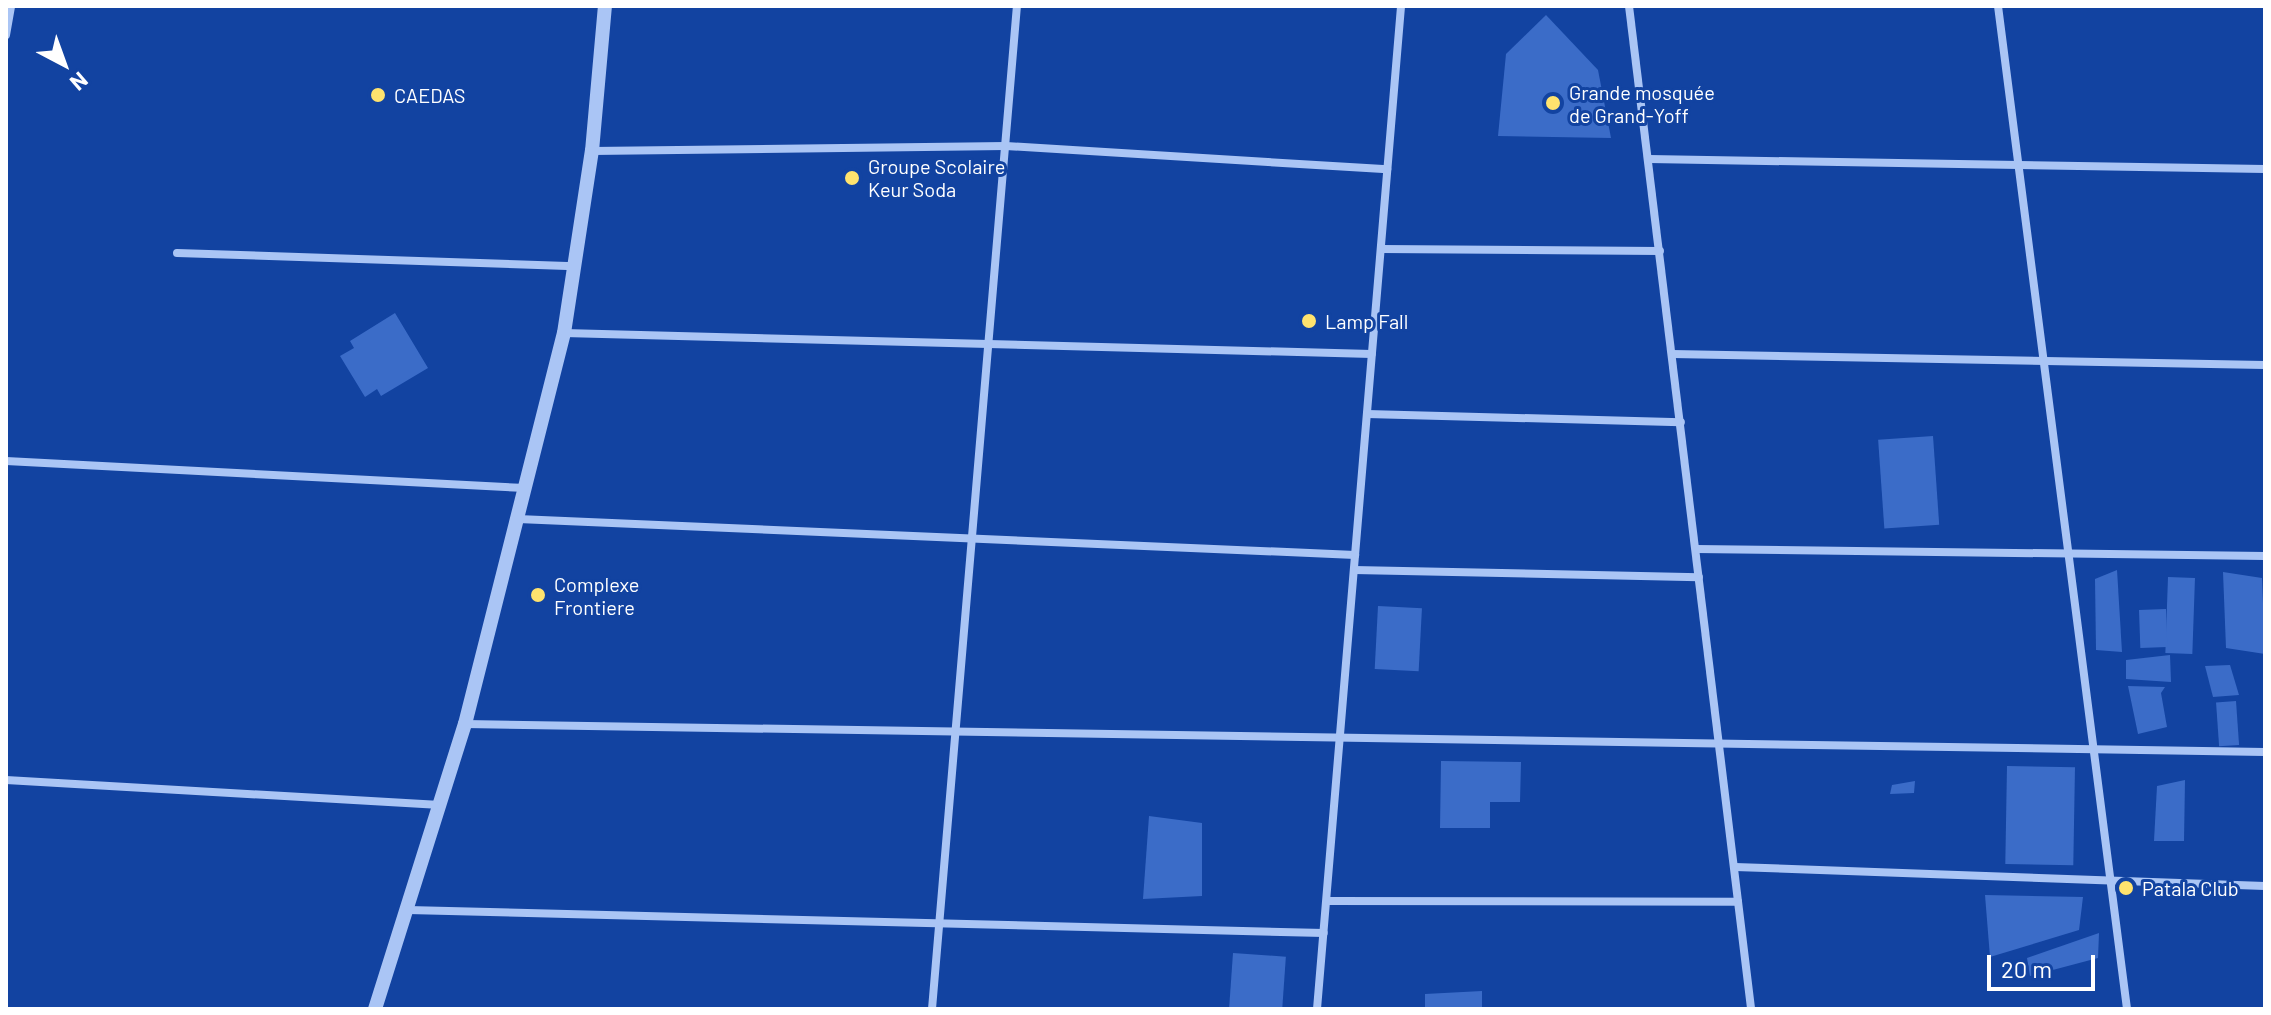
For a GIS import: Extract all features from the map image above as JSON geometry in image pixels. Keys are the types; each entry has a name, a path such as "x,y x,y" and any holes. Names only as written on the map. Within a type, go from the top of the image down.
{"street":[{"path":"6,35 11,6"},
{"path":"375,1009 465,724 564,333 592,151 605,6"},
{"path":"932,1009 1017,6"},
{"path":"1317,1009 1401,6"},
{"path":"1629,6 1751,1009"},
{"path":"1998,6 2127,1009"},
{"path":"592,151 1006,146 1387,169"},
{"path":"1649,159 2265,169"},
{"path":"1381,249 1660,251"},
{"path":"177,253 575,266"},
{"path":"564,333 1372,354"},
{"path":"1672,354 2265,365"},
{"path":"1367,414 1681,422"},
{"path":"6,461 526,488"},
{"path":"518,519 1355,555"},
{"path":"1696,549 2069,551 2265,556"},
{"path":"1354,570 1699,577"},
{"path":"465,724 2265,752"},
{"path":"6,780 441,805"},
{"path":"1735,867 2265,886"},
{"path":"1327,901 1738,902"},
{"path":"408,910 1324,933"}],"building":[{"name":"Grande mosquée de Grand-Yoff","path":"1546,15 1598,70 1611,138 1498,136 1506,54"},
{"path":"395,313 428,368 381,396 377,389 365,397 340,356 354,348 350,341"},
{"path":"1933,436 1939,525 1884,529 1878,440"},
{"path":"2117,570 2122,652 2096,650 2095,579"},
{"path":"2223,572 2262,578 2265,654 2226,648"},
{"path":"2168,577 2195,578 2192,654 2165,653"},
{"path":"1378,606 1422,608 1419,671 1375,669"},
{"path":"2166,609 2167,647 2140,648 2139,610"},
{"path":"2170,655 2171,682 2126,679 2126,660"},
{"path":"2230,665 2239,695 2213,697 2205,666"},
{"path":"2128,686 2165,687 2161,693 2167,727 2138,734"},
{"path":"2236,701 2239,745 2219,746 2216,702"},
{"path":"1441,761 1521,762 1520,802 1490,802 1490,828 1440,828"},
{"path":"2007,766 2075,767 2073,865 2005,864"},
{"path":"2185,780 2184,841 2154,841 2157,786"},
{"path":"1915,781 1914,793 1890,794 1892,785"},
{"path":"1149,816 1202,823 1202,896 1143,899"},
{"path":"1985,895 2083,897 2079,930 1990,957"},
{"path":"2099,933 2098,958 2030,976 2027,958"},
{"path":"1233,953 1286,957 1282,1009 1229,1009"},
{"path":"1482,991 1482,1009 1425,1009 1425,994"}],"place":[{"name":"CAEDAS","path":"378,95"},
{"name":"Grande mosquée de Grand-Yoff","path":"1553,103"},
{"name":"Groupe Scolaire Keur Soda","path":"852,178"},
{"name":"Lamp Fall","path":"1309,321"},
{"name":"Complexe Frontiere","path":"538,595"},
{"name":"Patala Club","path":"2126,888"}]}
